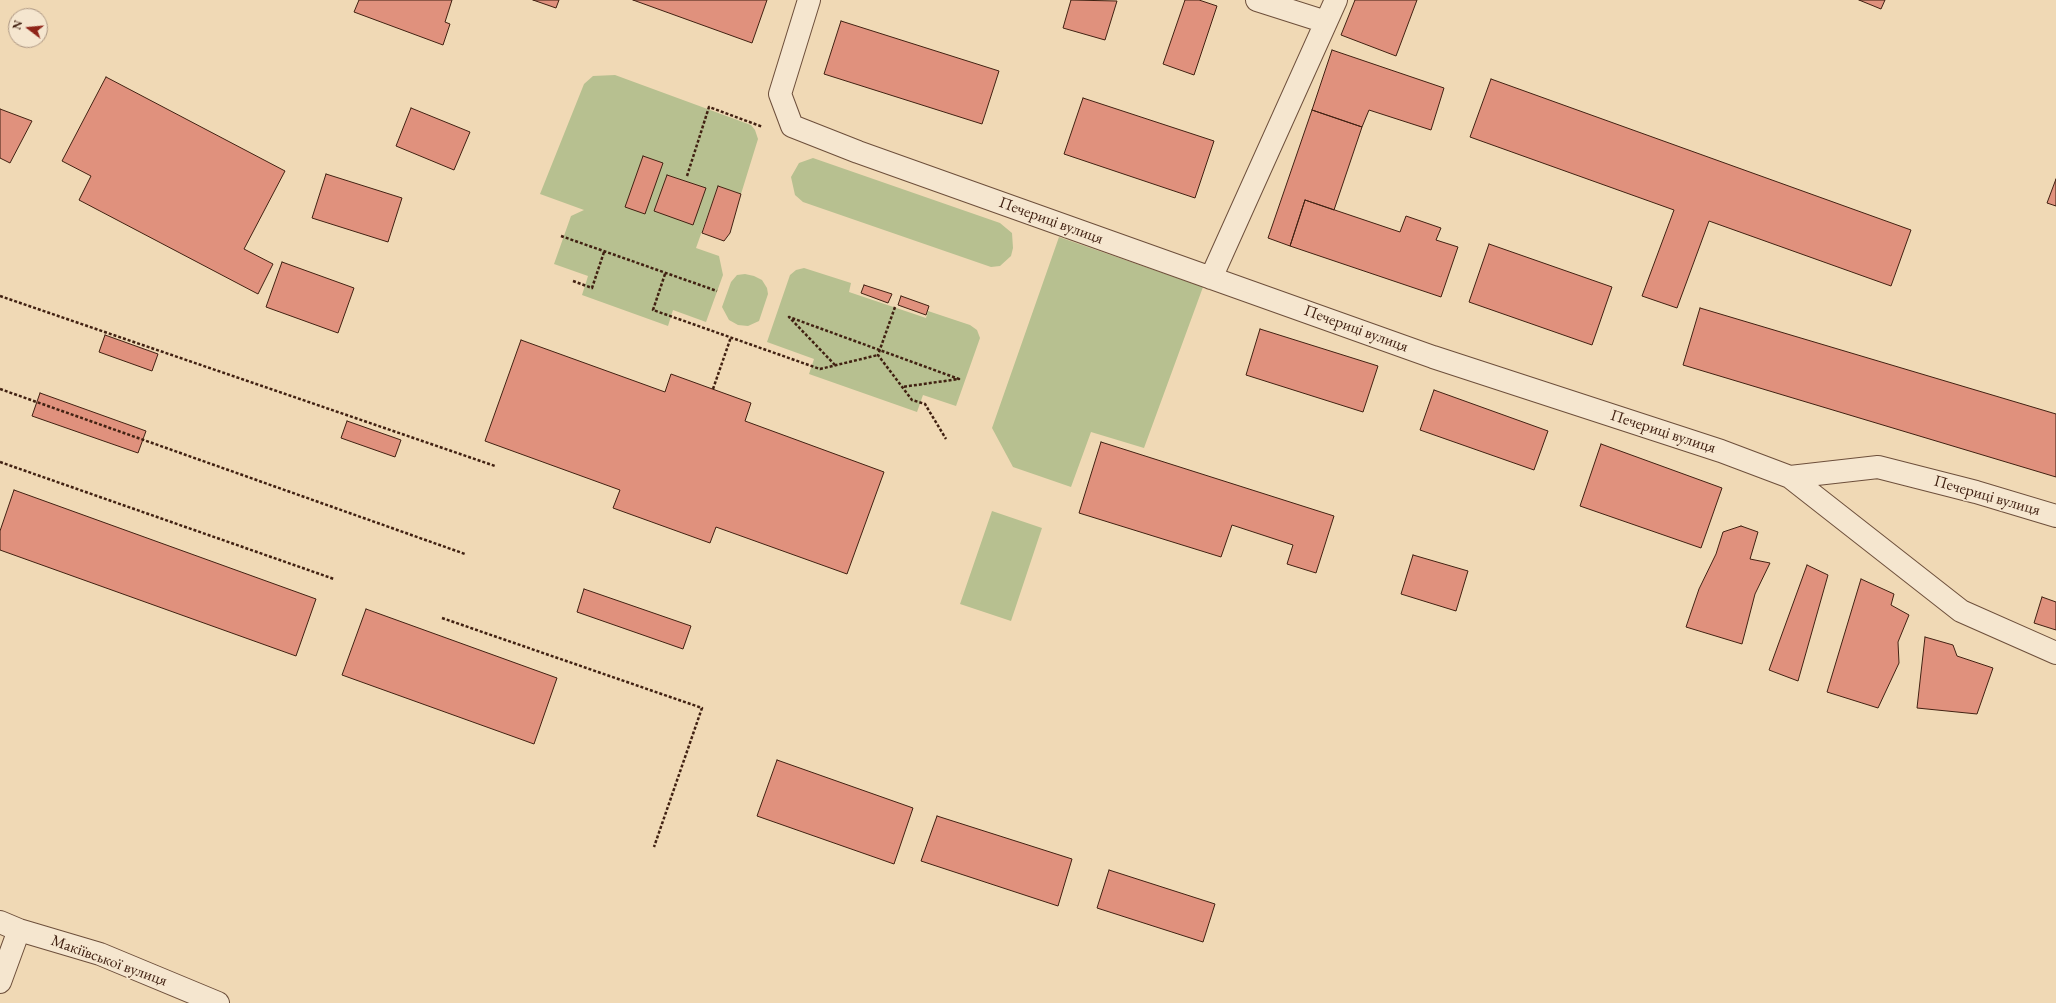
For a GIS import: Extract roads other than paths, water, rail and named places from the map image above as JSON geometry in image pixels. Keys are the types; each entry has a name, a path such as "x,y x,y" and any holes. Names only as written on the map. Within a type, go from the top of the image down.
{"street":[{"name":"Печериці вулиця","path":"809,0 780,94 792,126 865,155 1211,278 1433,356 1721,451 1790,477 1878,467 1976,492 2056,516"},
{"path":"1257,0 1326,22"},
{"path":"1211,278 1336,0"},
{"path":"1790,477 1961,610 2056,653"},
{"path":"0,982 9,926"},
{"name":"Макіївської вулиця","path":"9,926 100,954 218,1003"}]}
